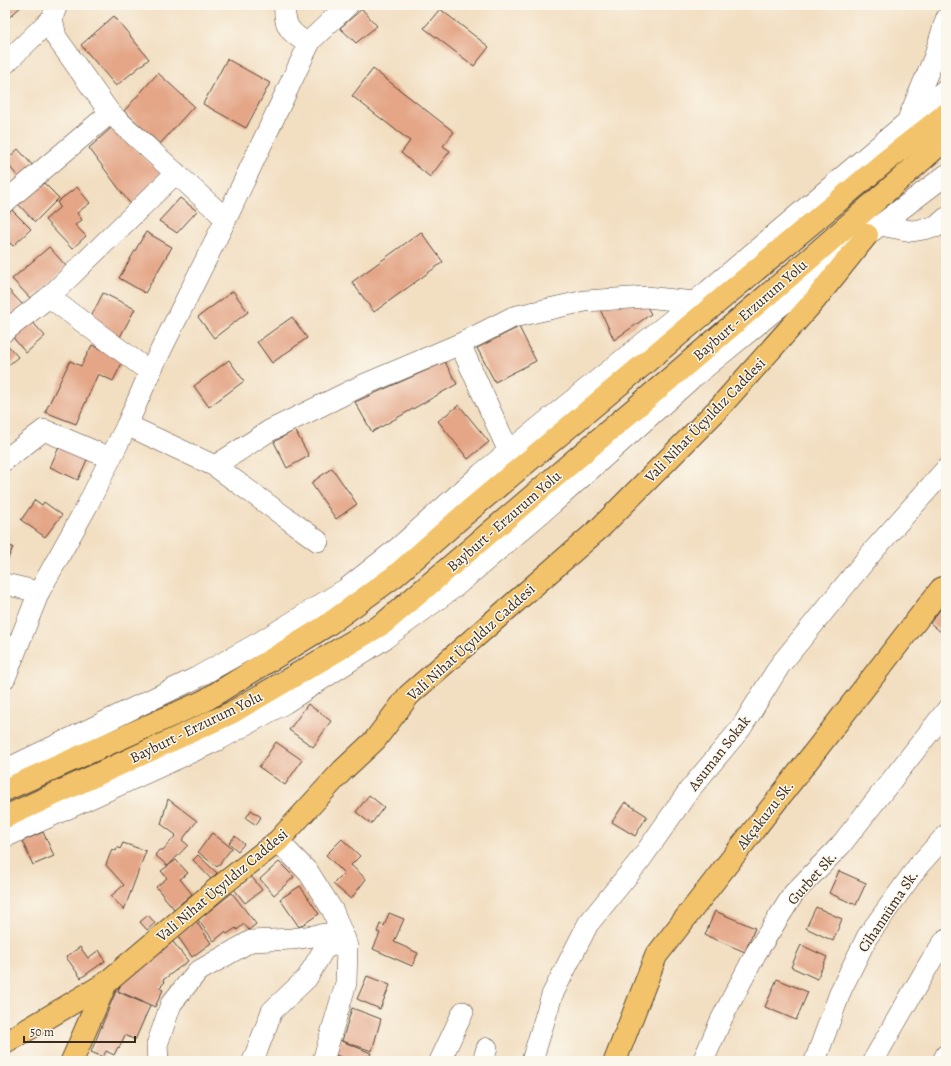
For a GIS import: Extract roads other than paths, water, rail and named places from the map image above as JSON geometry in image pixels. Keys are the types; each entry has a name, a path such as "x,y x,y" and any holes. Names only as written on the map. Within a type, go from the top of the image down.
{"main road":[{"name":"Bayburt - Erzurum Yolu","path":"5,790 204,700 332,622 395,576 482,499 880,166 946,114"},
{"name":"Bayburt - Erzurum Yolu","path":"5,818 231,713 384,623 799,268 946,139"},
{"name":"Vali Nihat Üçyıldız Caddesi","path":"5,1043 106,983 218,888 278,841 343,770 375,740 409,696 601,527 718,410 815,300 874,230"},
{"name":"Akçakuzu Sk.","path":"615,1061 656,956 941,589 946,587"},
{"path":"72,1061 106,983"}],"street":[{"path":"285,5 285,20 289,28 299,38 310,42"},
{"path":"5,678 39,592 87,506 150,372 310,42 348,5"},
{"path":"54,12 56,37 110,114 226,218"},
{"path":"5,64 54,12"},
{"path":"906,122 932,64 946,19"},
{"path":"5,770 196,678 262,641 346,589 378,565 481,474 694,302 946,89"},
{"path":"5,202 110,114"},
{"path":"5,331 49,297 176,173"},
{"path":"5,837 220,739 285,703 384,639 456,586 692,379 874,230 946,175"},
{"path":"874,230 912,231 936,227 946,218"},
{"path":"49,297 150,372"},
{"path":"215,466 269,431 360,386 460,344 512,317 585,301 646,297 694,302"},
{"path":"460,344 509,452"},
{"path":"126,425 215,466 318,541"},
{"path":"5,460 44,430 110,458"},
{"name":"Asuman Sokak","path":"532,1061 552,995 588,924 641,859 690,789 741,728 780,665 873,551 946,470"},
{"path":"5,584 39,592"},
{"name":"Gurbet Sk.","path":"703,1061 722,1018 756,953 794,893 840,846 946,711"},
{"name":"Cihannüma Sk.","path":"815,1061 841,990 867,937 919,865 946,835"},
{"path":"278,841 309,873 333,911 347,946 346,983 323,1061"},
{"path":"158,1061 157,1045 171,1004 197,972 252,941 292,940 343,935"},
{"path":"253,1061 272,1011 307,978 324,949 343,935"},
{"path":"872,1061 932,959 946,939"},
{"path":"440,1061 463,1012"},
{"path":"943,1061 946,1054"}]}
